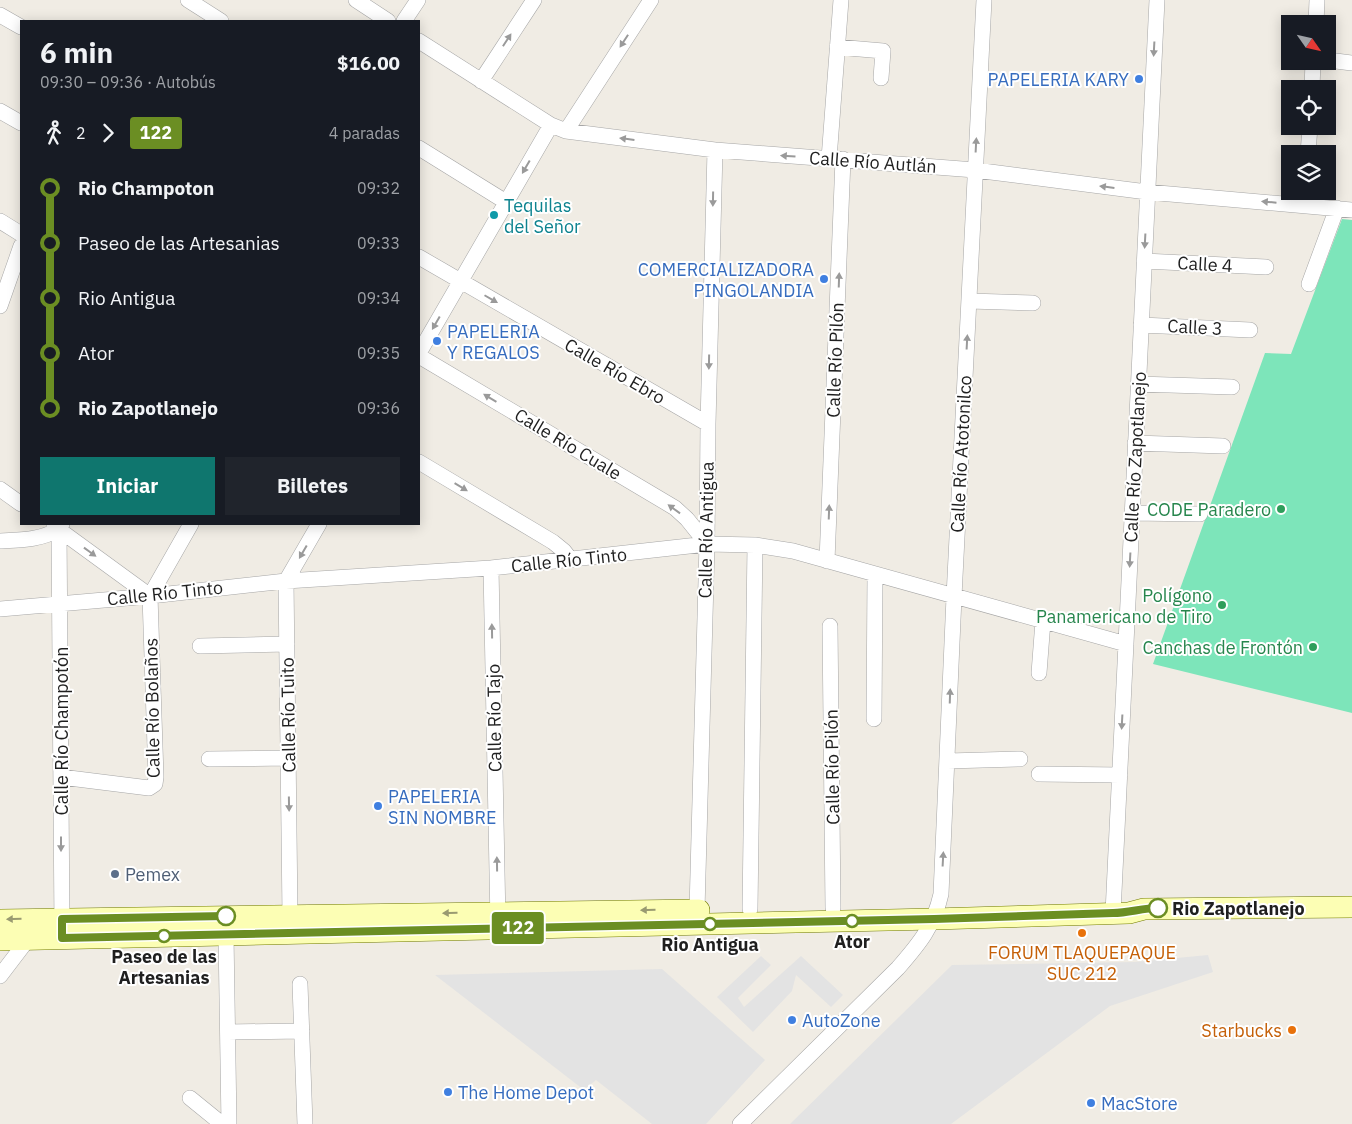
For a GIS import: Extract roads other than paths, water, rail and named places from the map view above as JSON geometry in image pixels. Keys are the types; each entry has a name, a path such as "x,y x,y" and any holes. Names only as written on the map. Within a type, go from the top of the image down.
{"main road":[{"path":"0,940 28,939 56,925 290,916 498,920 1114,909 1130,904 1144,908 1352,907"},
{"path":"0,920 226,935 697,910 833,908 936,913"}],"street":[{"path":"188,0 219,20"},
{"path":"356,0 386,20"},
{"path":"405,20 418,0"},
{"path":"481,81 534,0"},
{"path":"566,131 651,0"},
{"name":"Calle Río Pilón","path":"827,560 837,48 842,0"},
{"name":"Calle Río Atotonilco","path":"936,913 941,894 948,761 954,597 984,0"},
{"name":"Calle Río Zapotlanejo","path":"1114,909 1156,0"},
{"path":"1316,15 1317,0"},
{"path":"0,15 20,26"},
{"name":"Calle Río Autlán","path":"420,42 551,125 566,131 715,150 975,170 1147,192 1281,197"},
{"path":"837,48 883,51 881,78"},
{"path":"1336,61 1352,63"},
{"path":"0,111 20,122"},
{"path":"420,352 551,125"},
{"path":"420,149 506,202"},
{"name":"Calle Río Antigua","path":"697,910 715,150"},
{"name":"Calle Río Autlán","path":"1312,200 1345,209"},
{"path":"1309,284 1345,209"},
{"path":"0,221 20,233"},
{"path":"0,306 20,249"},
{"name":"Calle Río Ebro","path":"420,258 708,424"},
{"name":"Calle 4","path":"1144,261 1266,267"},
{"path":"969,302 1033,303"},
{"name":"Calle 3","path":"1141,325 1250,330"},
{"name":"Calle Río Cuale","path":"420,355 675,508 687,519 707,544"},
{"path":"1138,384 1232,387"},
{"path":"1135,443 1223,446"},
{"path":"420,463 554,542 571,560"},
{"path":"0,489 20,503"},
{"path":"1132,513 1200,514"},
{"path":"0,541 28,540 48,536 57,526 150,596 190,525"},
{"path":"286,581 319,525"},
{"name":"Calle Río Champotón","path":"56,925 61,777 60,603 57,526"},
{"name":"Calle Río Tinto","path":"0,609 150,596 286,581 491,568 707,544 754,545 793,551 827,560 1126,644"},
{"path":"750,909 754,545"},
{"name":"Calle Río Tajo","path":"491,568 498,920"},
{"path":"874,719 875,575"},
{"name":"Calle Río Tuito","path":"286,581 290,916"},
{"name":"Calle Río Bolaños","path":"61,777 149,788 154,784 156,777 150,596"},
{"path":"1039,673 1043,621"},
{"name":"Calle Río Pilón","path":"830,626 833,908"},
{"path":"200,646 287,644"},
{"path":"209,759 288,758"},
{"path":"948,761 1020,759"},
{"path":"1038,774 1120,775"},
{"path":"740,1124 898,968 923,938 936,913"},
{"path":"226,935 229,1124"},
{"path":"0,976 28,939"},
{"path":"300,984 305,1124"},
{"path":"228,1032 302,1031"},
{"path":"190,1098 222,1124"}],"place":[{"name":"PAPELERIA KARY","path":"1139,79"},
{"name":"Tequilas del Señor","path":"494,215"},
{"name":"COMERCIALIZADORA PINGOLANDIA","path":"824,279"},
{"name":"PAPELERIA Y REGALOS","path":"437,341"},
{"name":"CODE Paradero","path":"1281,509"},
{"name":"Polígono Panamericano de Tiro","path":"1222,605"},
{"name":"Canchas de Frontón","path":"1313,647"},
{"name":"PAPELERIA SIN NOMBRE","path":"378,806"},
{"name":"Pemex","path":"115,874"},
{"name":"Rio Zapotlanejo","path":"1158,908"},
{"name":"Ator","path":"852,921"},
{"name":"Rio Antigua","path":"710,924"},
{"name":"FORUM TLAQUEPAQUE SUC 212","path":"1082,933"},
{"name":"Paseo de las Artesanias","path":"164,936"},
{"name":"AutoZone","path":"792,1020"},
{"name":"Starbucks","path":"1292,1030"},
{"name":"The Home Depot","path":"448,1092"},
{"name":"MacStore","path":"1091,1103"}]}
